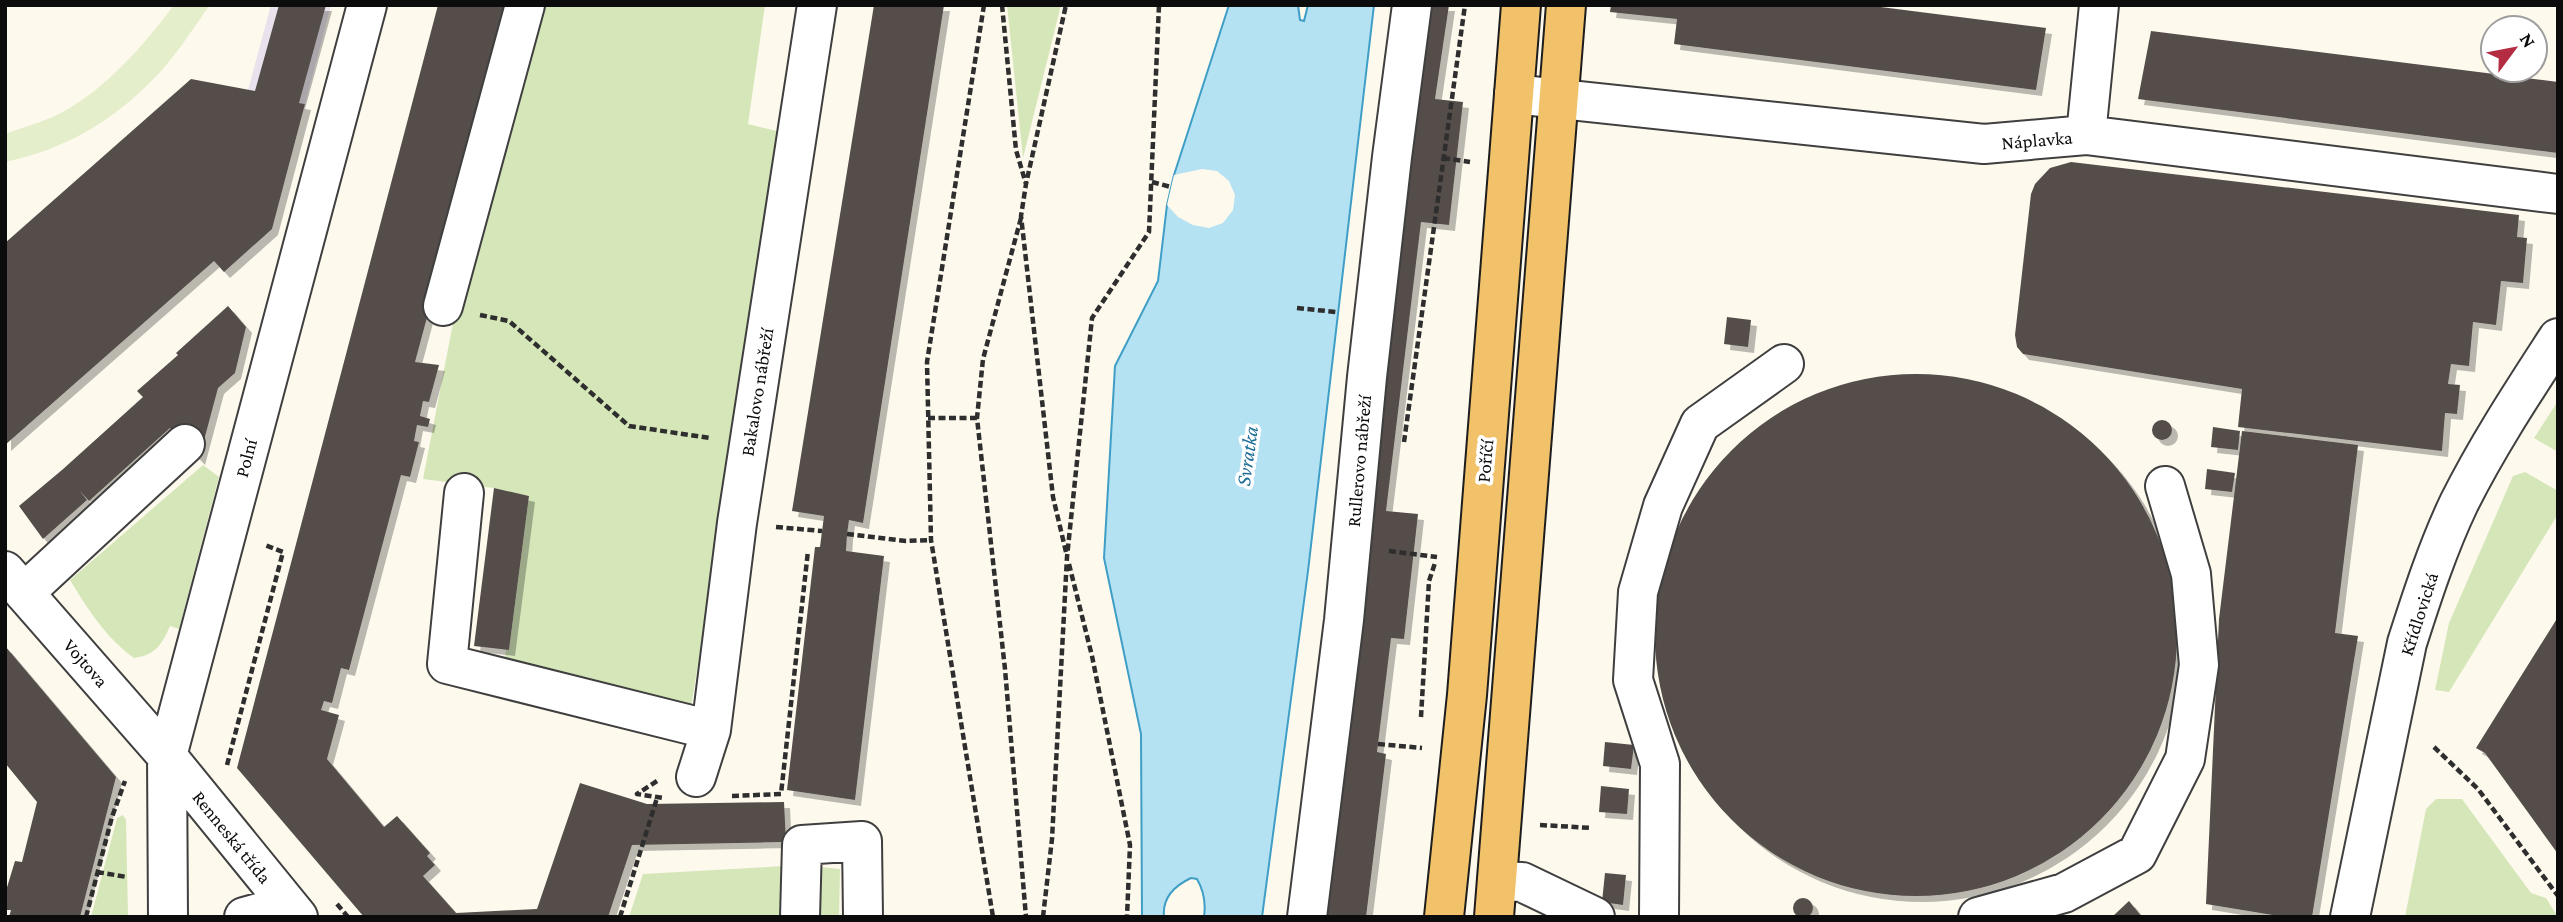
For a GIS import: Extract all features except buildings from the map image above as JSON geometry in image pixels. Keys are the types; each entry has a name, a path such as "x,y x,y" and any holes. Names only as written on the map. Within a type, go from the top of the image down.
{"main road":[{"name":"Poříčí","path":"1444,917 1467,695 1521,5"},
{"path":"1495,899 1566,5"}],"street":[{"name":"Polní","path":"168,917 167,756 367,5"},
{"path":"443,306 525,5"},
{"name":"Bakalovo nábřeží","path":"698,790 710,730 749,444 817,5"},
{"name":"Rullerovo nábřeží","path":"1307,917 1344,620 1367,377 1412,5"},
{"path":"2086,135 2099,5"},
{"name":"Náplavka","path":"1514,93 1984,144 2086,135 2558,194"},
{"name":"Křídlovická","path":"2350,917 2413,623 2447,530 2476,470 2558,338"},
{"path":"1659,917 1660,764 1633,680 1638,592 1663,506 1700,424 1784,364"},
{"path":"15,582 185,444"},
{"path":"1978,917 2064,893 2137,854 2185,759 2199,665 2192,574 2165,486"},
{"path":"464,492 447,664 710,730"},
{"name":"Vojtova","path":"15,582 167,756"},
{"name":"Renneská třída","path":"167,756 292,911"},
{"path":"800,917 802,845 862,841 863,917"},
{"path":"1495,899 1522,882 1595,917"},
{"path":"244,917 292,911"}],"path":[{"path":"984,5 927,362 931,540 993,917"},
{"path":"1002,5 1016,150 1026,184"},
{"path":"1026,917 1005,669 977,418 983,359 1021,216 1066,5"},
{"path":"1043,917 1052,839 1067,557 1092,318 1149,232 1159,5"},
{"path":"1404,443 1465,5"},
{"path":"1444,158 1471,162"},
{"path":"1152,182 1171,187"},
{"path":"1021,216 1053,497 1092,656 1130,845 1127,917"},
{"path":"443,306 509,321 629,426 749,444"},
{"path":"1297,307 1348,313"},
{"path":"928,418 977,418"},
{"path":"847,534 905,541 931,540"},
{"path":"1391,538 1389,551 1437,557"},
{"path":"225,772 283,552 258,543"},
{"path":"658,781 637,793 657,798 698,790 781,794 808,551"},
{"path":"1378,744 1424,748"},
{"path":"2434,747 2478,789 2558,896"},
{"path":"86,917 112,817 128,774"},
{"path":"620,917 657,798"},
{"path":"1560,824 1592,828"},
{"path":"97,872 135,878"},
{"path":"330,896 348,917"}],"shaded area":[{"path":"271,5 331,5 305,104 248,90"}],"green space":[{"path":"174,5 210,5 174,55 145,88 109,117 71,140 5,162 5,134 54,116 93,92 137,50"},
{"path":"541,5 765,5 748,124 785,133 691,707 504,665 506,650 509,650 529,496 494,488 423,479 454,318"},
{"path":"1007,5 1061,5 1023,158"},
{"path":"2558,401 2558,452 2534,438"},
{"path":"203,465 219,477 179,629 170,626 157,648 134,658 106,632 70,580"},
{"path":"2525,472 2558,491 2558,514 2449,692 2435,690 2449,623 2513,476"},
{"path":"2436,799 2462,799 2531,893 2546,898 2558,917 2405,917 2426,809"},
{"path":"123,815 126,820 128,917 91,917 117,818"},
{"path":"785,866 784,917 629,917 643,874"},
{"path":"810,866 840,869 839,917 809,917"}],"water":[{"name":"Svratka","path":"1229,5 1298,5 1300,20 1304,21 1308,5 1374,5 1308,571 1262,917 1204,917 1205,902 1201,888 1197,879 1191,878 1170,893 1165,904 1164,917 1142,917 1141,734 1104,558 1115,366 1158,281 1167,205 1174,175"}],"pier":[{"path":"1202,169 1217,171 1229,181 1235,195 1233,210 1223,223 1209,228 1193,225 1178,217 1167,205 1174,175"}]}
